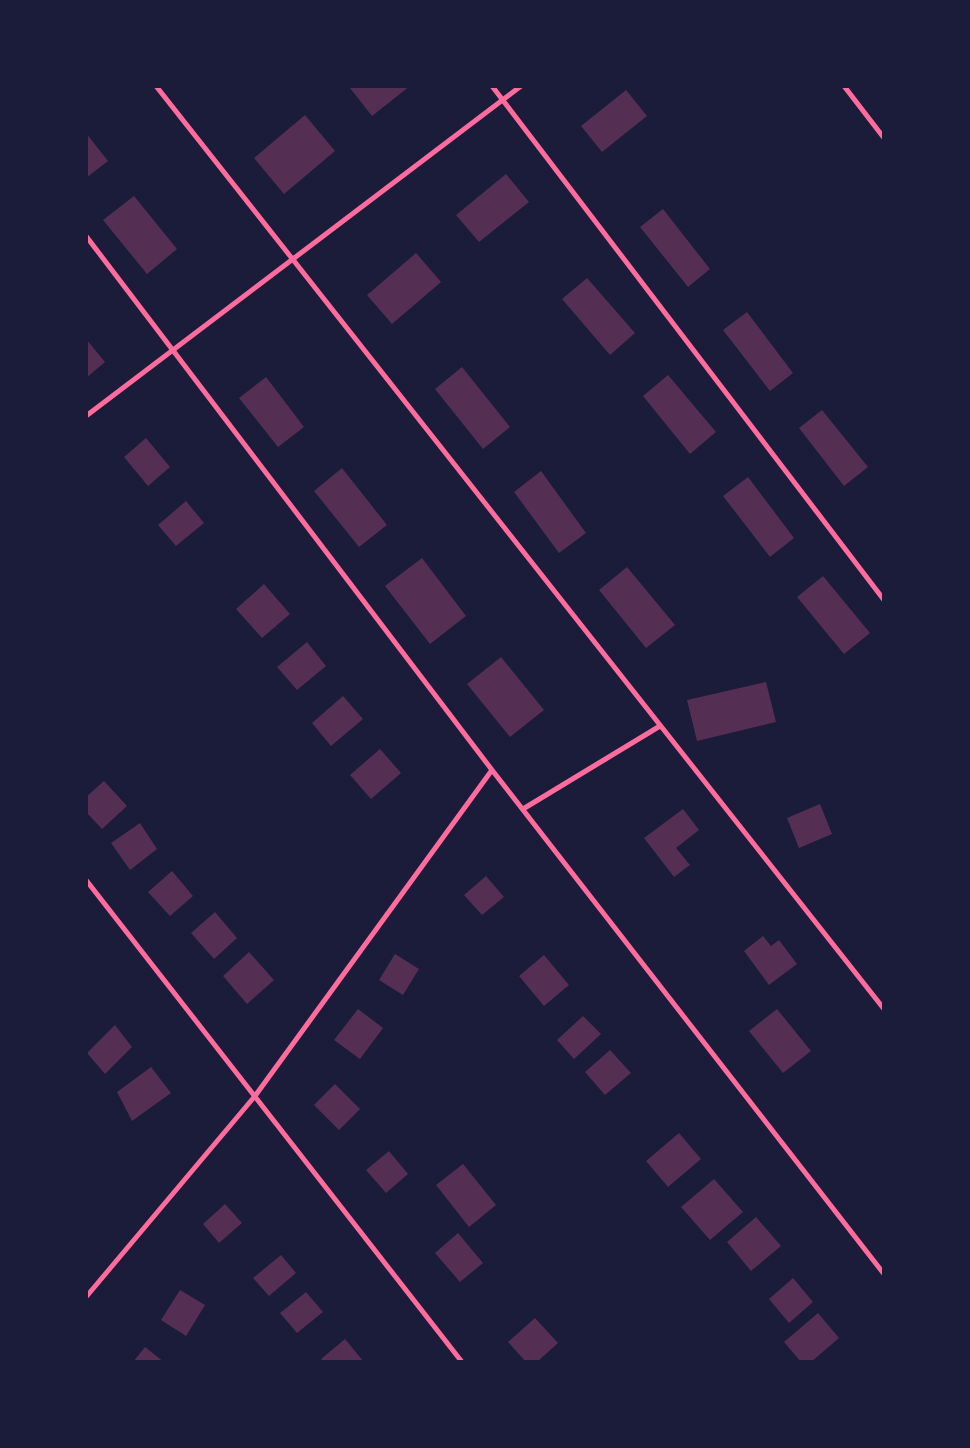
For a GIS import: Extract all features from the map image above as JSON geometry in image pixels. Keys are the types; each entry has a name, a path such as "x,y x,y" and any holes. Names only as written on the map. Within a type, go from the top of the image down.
{"street":[{"path":"156,86 884,1009"},
{"path":"492,86 884,600"},
{"path":"86,416 521,86"},
{"path":"844,86 884,138"},
{"path":"86,236 492,770 884,1274"},
{"path":"523,809 660,726"},
{"path":"86,1297 255,1096 492,770"},
{"path":"86,880 462,1362"}],"building":[{"path":"353,86 410,86 372,116 350,88"},
{"path":"626,90 647,116 602,152 581,126"},
{"path":"305,115 335,151 284,194 254,158"},
{"path":"86,133 108,161 86,178"},
{"path":"506,174 529,202 479,242 456,215"},
{"path":"134,196 177,249 147,274 103,220"},
{"path":"663,209 710,269 688,287 640,227"},
{"path":"416,253 441,282 392,324 367,295"},
{"path":"587,278 635,333 610,355 562,299"},
{"path":"747,312 793,373 770,391 723,330"},
{"path":"86,339 105,362 86,378"},
{"path":"462,367 510,427 483,449 435,389"},
{"path":"668,375 716,432 690,454 643,396"},
{"path":"266,377 304,427 278,447 239,398"},
{"path":"822,410 868,467 844,486 799,428"},
{"path":"146,438 170,467 148,486 124,457"},
{"path":"342,468 387,525 359,547 314,491"},
{"path":"541,471 586,533 559,553 514,492"},
{"path":"748,477 794,538 770,557 723,496"},
{"path":"186,501 204,523 176,546 158,525"},
{"path":"422,558 466,616 430,644 385,586"},
{"path":"627,567 675,625 646,648 599,590"},
{"path":"823,576 870,633 844,654 797,597"},
{"path":"264,584 290,614 262,638 236,609"},
{"path":"307,642 326,666 297,690 277,667"},
{"path":"501,657 544,710 510,737 467,684"},
{"path":"766,682 776,722 697,741 687,700"},
{"path":"343,696 363,719 331,746 312,723"},
{"path":"380,749 401,773 371,799 350,775"},
{"path":"104,781 127,806 102,829 86,812 86,797"},
{"path":"820,804 832,834 799,848 787,818"},
{"path":"683,809 699,830 676,848 690,865 674,877 644,838"},
{"path":"140,823 157,849 130,870 111,843"},
{"path":"172,871 193,896 170,916 148,892"},
{"path":"486,876 504,897 482,915 464,895"},
{"path":"215,912 237,938 214,959 191,933"},
{"path":"763,936 771,946 779,940 797,964 769,985 744,951"},
{"path":"249,952 274,980 247,1004 223,976"},
{"path":"395,954 419,969 403,995 379,980"},
{"path":"544,955 569,985 544,1006 519,976"},
{"path":"358,1009 383,1028 360,1059 334,1040"},
{"path":"777,1009 811,1051 783,1073 749,1031"},
{"path":"583,1016 601,1034 574,1059 557,1040"},
{"path":"115,1025 132,1047 105,1074 87,1053"},
{"path":"610,1050 631,1073 605,1095 585,1072"},
{"path":"151,1067 171,1093 132,1121 117,1092"},
{"path":"335,1084 360,1109 339,1130 314,1105"},
{"path":"679,1133 701,1159 668,1187 646,1161"},
{"path":"389,1151 408,1174 386,1193 366,1170"},
{"path":"463,1164 496,1205 469,1227 436,1185"},
{"path":"714,1179 743,1212 710,1240 681,1207"},
{"path":"225,1204 242,1223 219,1243 203,1224"},
{"path":"756,1217 781,1246 751,1271 727,1242"},
{"path":"458,1233 483,1263 460,1282 435,1253"},
{"path":"281,1255 296,1273 269,1296 253,1278"},
{"path":"793,1278 813,1302 789,1323 769,1299"},
{"path":"180,1290 205,1305 186,1336 161,1320"},
{"path":"306,1292 323,1312 297,1333 280,1313"},
{"path":"818,1313 839,1338 811,1362 801,1362 784,1342"},
{"path":"535,1318 558,1343 537,1362 526,1362 508,1342"},
{"path":"345,1339 364,1362 324,1362 321,1359"},
{"path":"145,1347 164,1362 133,1362"}]}
